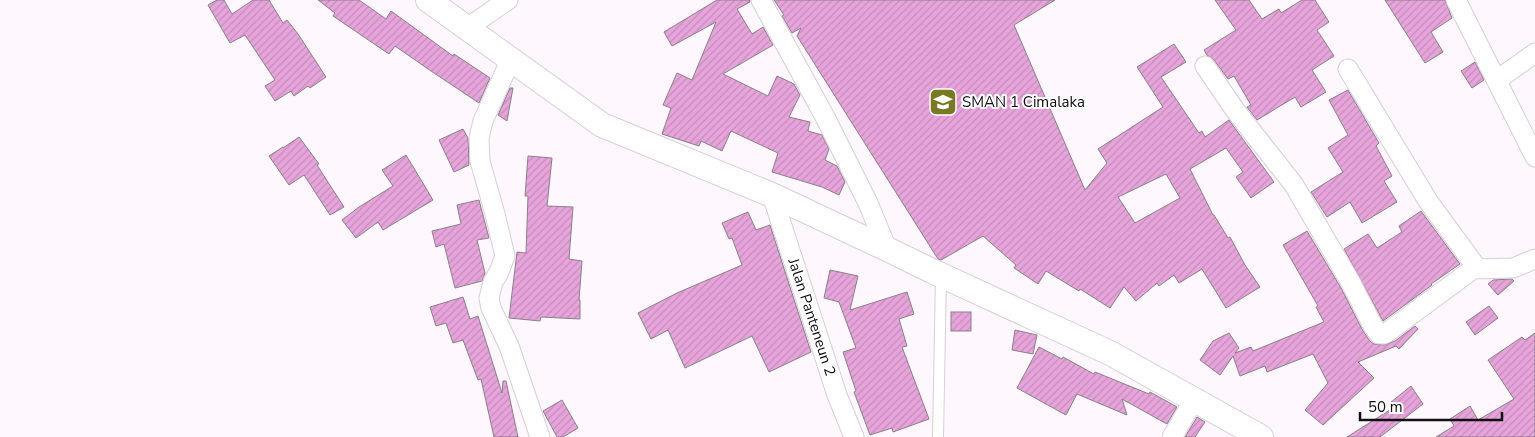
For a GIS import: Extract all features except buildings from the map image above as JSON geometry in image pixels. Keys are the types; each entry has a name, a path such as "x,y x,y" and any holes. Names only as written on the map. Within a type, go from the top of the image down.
{"street":[{"path":"428,0 602,125 772,195 1110,352 1261,437"},
{"path":"467,28 508,0"},
{"path":"761,0 825,117 868,203 887,249"},
{"path":"1456,0 1535,157"},
{"path":"1497,80 1535,53"},
{"path":"510,59 483,121 479,138 480,161 496,214 505,256 499,272 492,282 489,298 491,308 509,346 540,437"},
{"path":"1205,66 1236,110 1294,185 1379,334 1390,331 1469,271 1477,268 1513,268 1535,259"},
{"path":"1348,69 1428,201 1477,268"},
{"name":"Jalan Panteneun 2","path":"772,195 837,395 854,437"},
{"path":"1172,437 1194,400"}],"lane":[{"path":"938,437 941,275"}],"place":[{"name":"SMAN 1 Cimalaka","path":"943,102"}]}
